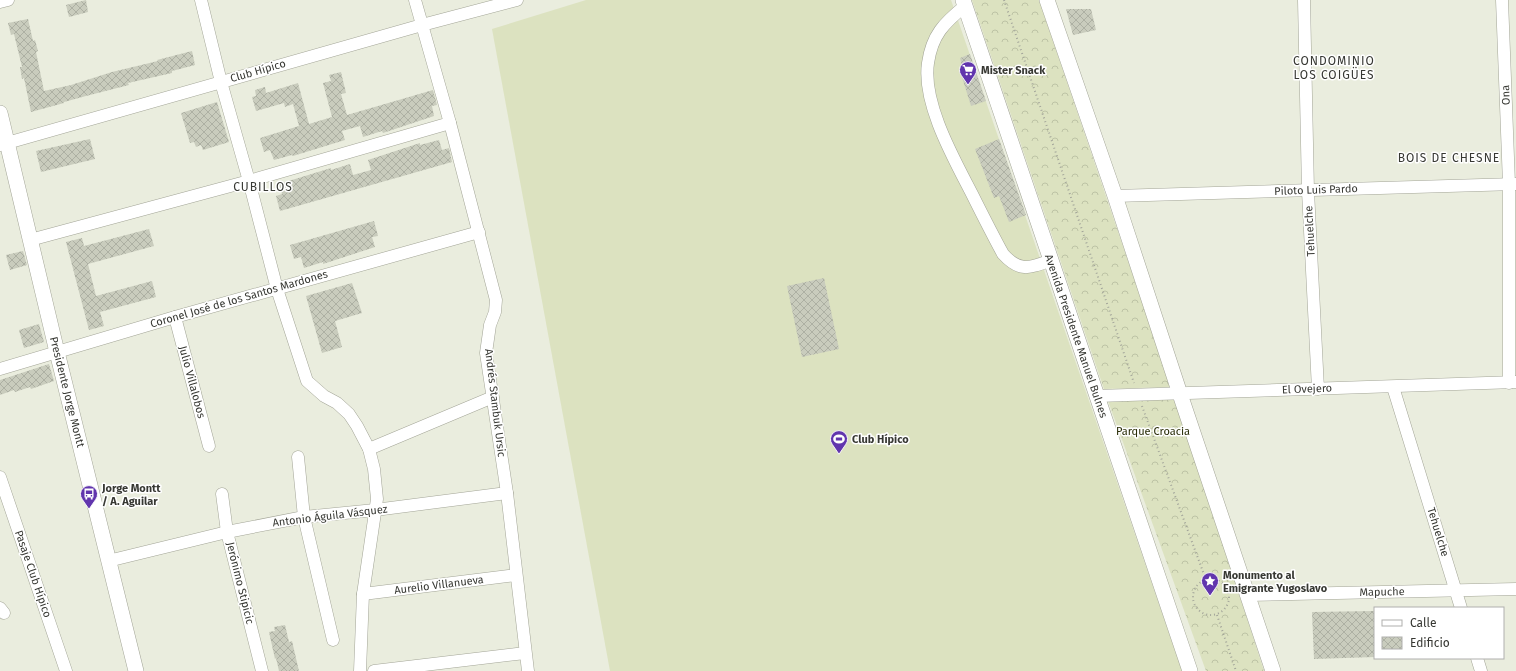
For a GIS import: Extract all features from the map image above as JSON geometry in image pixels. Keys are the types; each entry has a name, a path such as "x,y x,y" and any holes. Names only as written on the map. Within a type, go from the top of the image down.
{"main road":[{"path":"1047,0 1115,196 1273,671"},
{"name":"Avenida Presidente Manuel Bulnes","path":"964,3 1190,671"},
{"name":"Presidente Jorge Montt","path":"0,113 3,144 30,240 136,671"}],"street":[{"path":"0,2 8,0"},
{"path":"201,0 221,82 277,288 307,380 324,396 337,403 349,414 369,449 374,469 377,499 362,594 360,671"},
{"name":"Andrés Stambuk Ursic","path":"415,0 450,123 496,300 495,312 490,325 486,353 507,493 528,671"},
{"name":"Club Hípico","path":"3,144 422,25 517,0"},
{"name":"Tehuelche","path":"1304,0 1308,191 1318,389"},
{"name":"Ona","path":"1502,0 1512,184 1513,383"},
{"path":"964,3 946,22 934,41 930,52 927,74 929,96 932,106 950,150 1002,254 1014,264 1031,268 1051,260"},
{"path":"30,240 249,181 450,123"},
{"name":"Piloto Luis Pardo","path":"1115,196 1512,184"},
{"name":"Coronel José de los Santos Mardones","path":"0,369 175,317 479,232"},
{"name":"Julio Villalobos","path":"175,317 209,446"},
{"name":"El Ovejero","path":"1097,396 1513,383"},
{"name":"Tehuelche","path":"1393,387 1461,607"},
{"path":"369,449 493,398"},
{"path":"298,457 304,517 333,640"},
{"name":"Pasaje Club Hípico","path":"0,477 66,671"},
{"name":"Antonio Águila Vásquez","path":"108,561 227,532 304,517 375,510 507,493"},
{"name":"Jerónimo Stipicic","path":"222,494 227,532 262,671"},
{"name":"Aurelio Villanueva","path":"362,594 516,575"},
{"name":"Mapuche","path":"1248,595 1516,589"},
{"path":"374,671 525,654"},
{"path":"1476,659 1481,671"}],"path":[{"path":"1004,0 1138,395 1206,580"},
{"path":"1206,580 1217,580 1222,583 1229,593 1227,605 1224,610 1217,614 1207,615 1201,613 1196,609 1194,604 1194,592 1200,583 1206,580"},
{"path":"1217,614 1236,671"}],"green space":[{"name":"Club Hípico","path":"586,0 951,0 1182,671 610,671 492,29"},
{"path":"972,0 1039,0 1171,387 1104,389"},
{"name":"Parque Croacia","path":"1176,398 1264,671 1206,671 1108,401"}],"building":[{"path":"86,0 88,12 69,17 66,5"},
{"path":"1066,9 1091,9 1096,30 1073,35"},
{"path":"28,19 33,41 35,40 38,51 36,52 44,91 71,85 112,72 192,51 195,65 172,71 172,73 128,83 129,85 31,112 24,78 22,79 20,67 22,67 14,34 11,35 8,23"},
{"path":"970,54 986,101 971,106 961,74 964,74 960,58"},
{"path":"341,72 346,93 341,94 347,115 433,90 437,105 432,106 434,116 383,133 382,131 363,137 360,126 342,131 345,140 293,156 274,160 270,150 264,152 260,138 299,126 293,104 285,107 284,103 256,111 252,97 256,96 255,90 265,87 266,93 298,83 309,124 332,117 323,83 331,81 329,75"},
{"path":"217,102 229,142 203,150 201,145 196,147 194,142 190,143 181,113"},
{"path":"90,139 95,159 41,172 36,151"},
{"path":"999,139 1026,215 1009,222 999,196 994,198 975,149"},
{"path":"439,140 442,150 449,148 452,162 280,211 276,196 282,194 279,184 331,168 331,170 350,164 353,175 371,170 368,160 420,143 420,145"},
{"path":"374,221 378,236 372,237 375,247 323,264 323,262 304,268 301,257 294,259 290,245"},
{"path":"149,229 154,246 88,264 96,296 152,281 156,297 100,312 104,326 89,330 66,242 82,238 84,246"},
{"path":"23,251 27,265 10,270 6,255"},
{"path":"824,278 839,349 802,357 787,286"},
{"path":"352,283 362,313 335,321 342,347 322,353 306,296"},
{"path":"39,324 44,342 24,348 19,330"},
{"path":"49,364 54,381 31,389 30,387 15,392 14,390 0,395 0,380"},
{"path":"1374,611 1374,657 1314,659 1312,612"},
{"path":"285,625 289,642 292,641 299,671 279,671 276,658 275,659 269,632 275,631 274,627"}],"place":[{"name":"Mister Snack","path":"968,85"},
{"name":"Club Hípico","path":"839,454"},
{"name":"Jorge Montt / A. Aguilar","path":"89,509"},
{"name":"Monumento al Emigrante Yugoslavo","path":"1210,596"}],"district":[{"name":"CONDOMINIO LOS COIGÜES","path":"1334,68"},
{"name":"BOIS DE CHESNE","path":"1449,158"},
{"name":"CUBILLOS","path":"263,187"}]}
